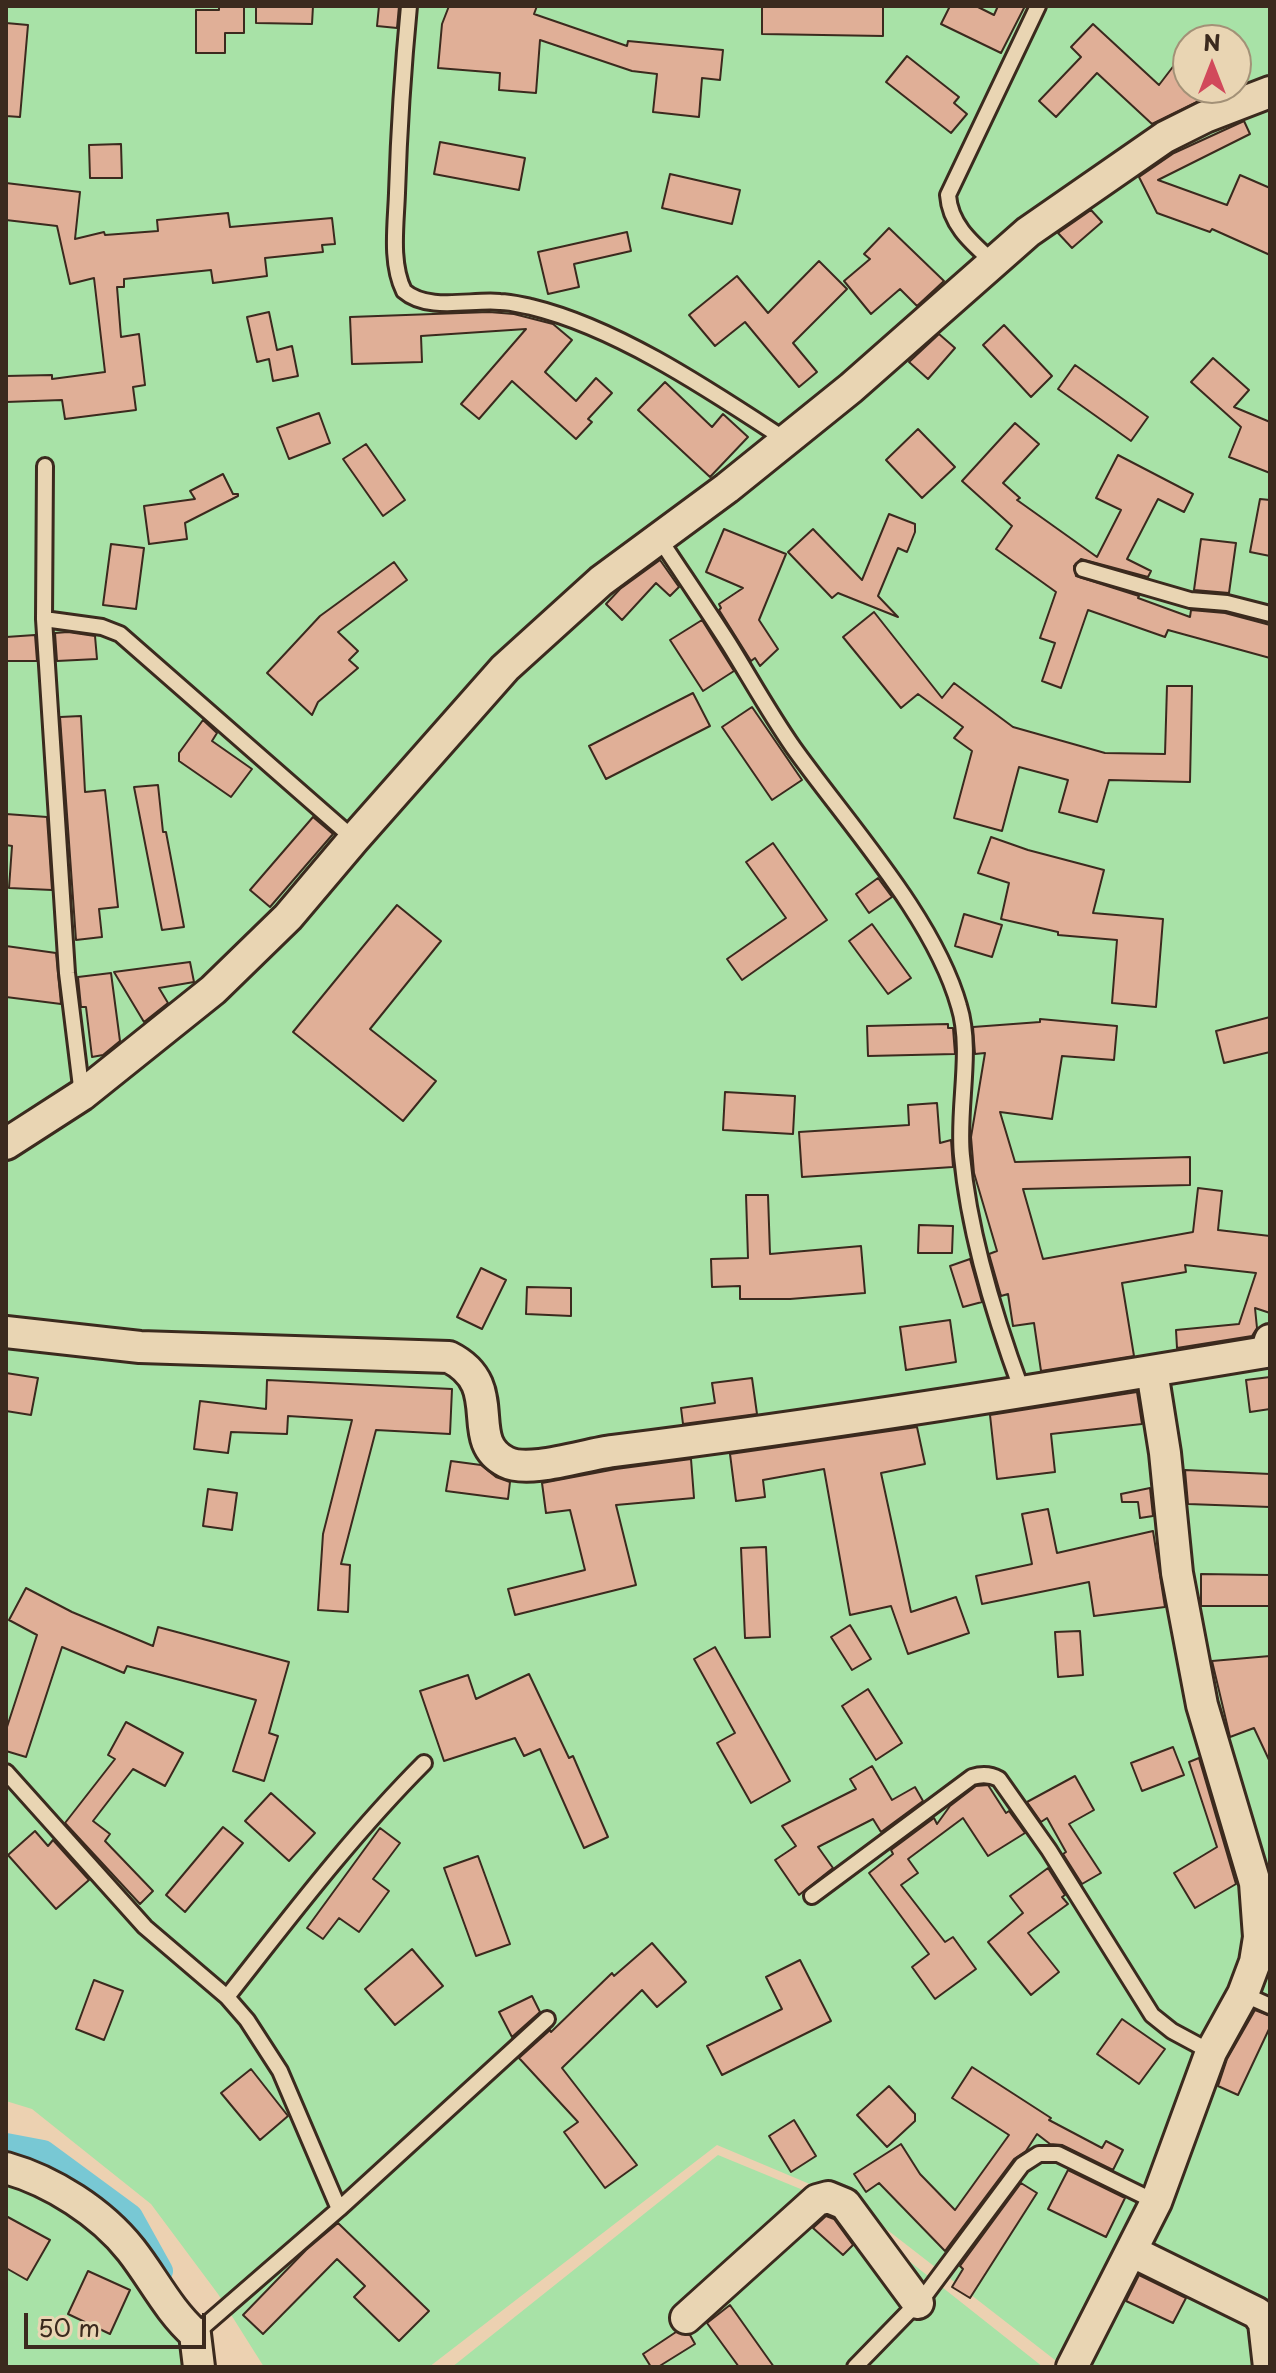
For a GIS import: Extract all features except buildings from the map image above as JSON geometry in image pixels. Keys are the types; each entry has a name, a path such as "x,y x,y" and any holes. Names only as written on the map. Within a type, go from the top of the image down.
{"street":[{"path":"6,1144 82,1095 213,990 288,917 505,668 601,581 851,388 1028,232 1165,137 1240,102 1270,92"},
{"path":"6,1332 140,1347 449,1357 464,1365 478,1385 485,1437 493,1452 505,1461 522,1465 608,1451 798,1428 1152,1371 1269,1348"},
{"path":"1072,2367 1156,2202 1211,2052 1257,2000 1255,1962 1263,1878 1202,1705 1175,1560 1165,1453 1152,1371"},
{"path":"6,2168 47,2184 103,2223 128,2246 175,2316 195,2334 199,2367"},
{"path":"686,2318 817,2200 828,2197 845,2204 918,2303"},
{"path":"1131,2251 1257,2313 1264,2323 1269,2367"}],"lane":[{"path":"409,6 399,103 396,225 396,256 404,291 418,300 500,302 532,307 562,317 618,340 714,393 786,440"},
{"path":"993,262 969,240 953,219 948,195 1038,6"},
{"path":"45,466 44,619 67,973 82,1095"},
{"path":"659,538 791,744 895,885 945,969 959,1005 964,1030 960,1108 966,1188 985,1272 1022,1391"},
{"path":"1083,569 1190,600 1227,603 1270,614"},
{"path":"44,619 102,627 120,634 354,839"},
{"path":"227,1997 338,1858 424,1763"},
{"path":"6,1772 145,1927 227,1997 257,2032 280,2071 339,2209"},
{"path":"812,1896 972,1777 994,1777 999,1779 1049,1850 1152,2015 1172,2031 1211,2052"},
{"path":"195,2334 339,2209 547,2019"},
{"path":"855,2367 918,2303 1022,2165 1039,2154 1058,2154 1156,2202"}],"green space":[{"path":"6,6 1270,6 1270,2367 1064,2367 850,2201 717,2145 429,2367 264,2367 218,2294 151,2204 32,2109 6,2101"},
{"path":"718,2155 837,2204 1043,2367 452,2367"},
{"path":"6,2169 111,2234 160,2294 192,2367 6,2367"}],"waterway":[{"path":"6,2146 43,2153 130,2217 160,2271"}]}
